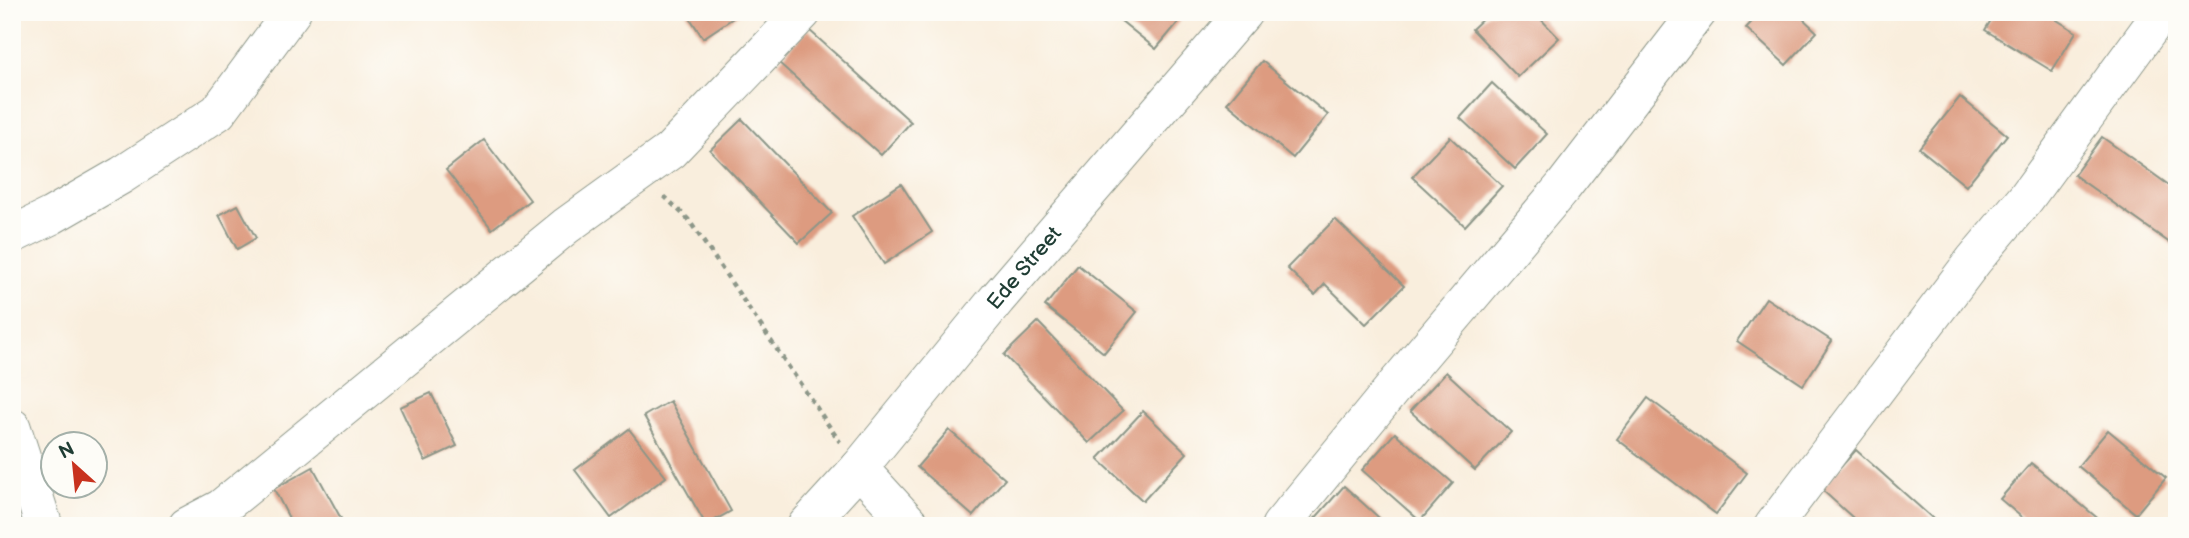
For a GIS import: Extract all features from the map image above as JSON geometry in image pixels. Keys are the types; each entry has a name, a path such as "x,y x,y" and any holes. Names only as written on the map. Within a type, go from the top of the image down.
{"street":[{"path":"12,235 122,175 218,112 292,12"},
{"path":"187,526 227,517 566,226 670,151 803,12"},
{"name":"Ede Street","path":"806,526 859,468 998,299 1244,12"},
{"path":"1280,526 1563,187 1698,12"},
{"path":"1773,526 1974,260 2026,198 2162,12"},
{"path":"12,427 44,526"},
{"path":"859,468 912,526"}],"path":[{"path":"641,173 688,219 859,468"}],"building":[{"path":"686,12 742,12 703,38"},
{"path":"1110,12 1187,12 1156,49"},
{"path":"1490,12 1534,12 1559,38 1518,77 1472,29"},
{"path":"1761,12 1796,12 1817,32 1786,65 1746,28"},
{"path":"1996,12 2044,12 2076,32 2052,71 1985,30"},
{"path":"808,29 911,122 881,155 778,62"},
{"path":"1262,61 1328,115 1293,158 1227,103"},
{"path":"1492,83 1547,134 1515,169 1460,118"},
{"path":"1960,97 2007,135 1966,186 1919,148"},
{"path":"742,119 832,213 799,243 710,150"},
{"path":"1450,137 1502,186 1465,226 1412,177"},
{"path":"2102,137 2177,191 2177,248 2074,175"},
{"path":"484,140 530,200 492,229 446,170"},
{"path":"901,184 932,232 884,264 852,216"},
{"path":"238,205 256,238 237,249 219,215"},
{"path":"1335,219 1404,286 1366,324 1325,284 1315,295 1287,268"},
{"path":"1078,265 1137,312 1104,353 1045,306"},
{"path":"1766,298 1832,341 1803,385 1737,341"},
{"path":"1038,322 1123,411 1089,443 1004,355"},
{"path":"1446,372 1511,432 1475,470 1410,411"},
{"path":"431,393 457,446 425,461 400,407"},
{"path":"1648,398 1747,473 1716,514 1617,439"},
{"path":"670,401 731,511 706,525 644,416"},
{"path":"1143,411 1187,453 1143,501 1098,459"},
{"path":"629,429 666,477 611,518 575,470"},
{"path":"949,430 1005,479 973,516 917,467"},
{"path":"2108,430 2166,478 2136,514 2078,466"},
{"path":"1395,433 1453,483 1420,521 1362,470"},
{"path":"1856,450 1941,526 1862,526 1821,489"},
{"path":"2031,463 2107,526 2032,526 2000,499"},
{"path":"313,467 345,526 293,526 274,489"},
{"path":"1344,486 1388,526 1316,526 1312,522"}]}
